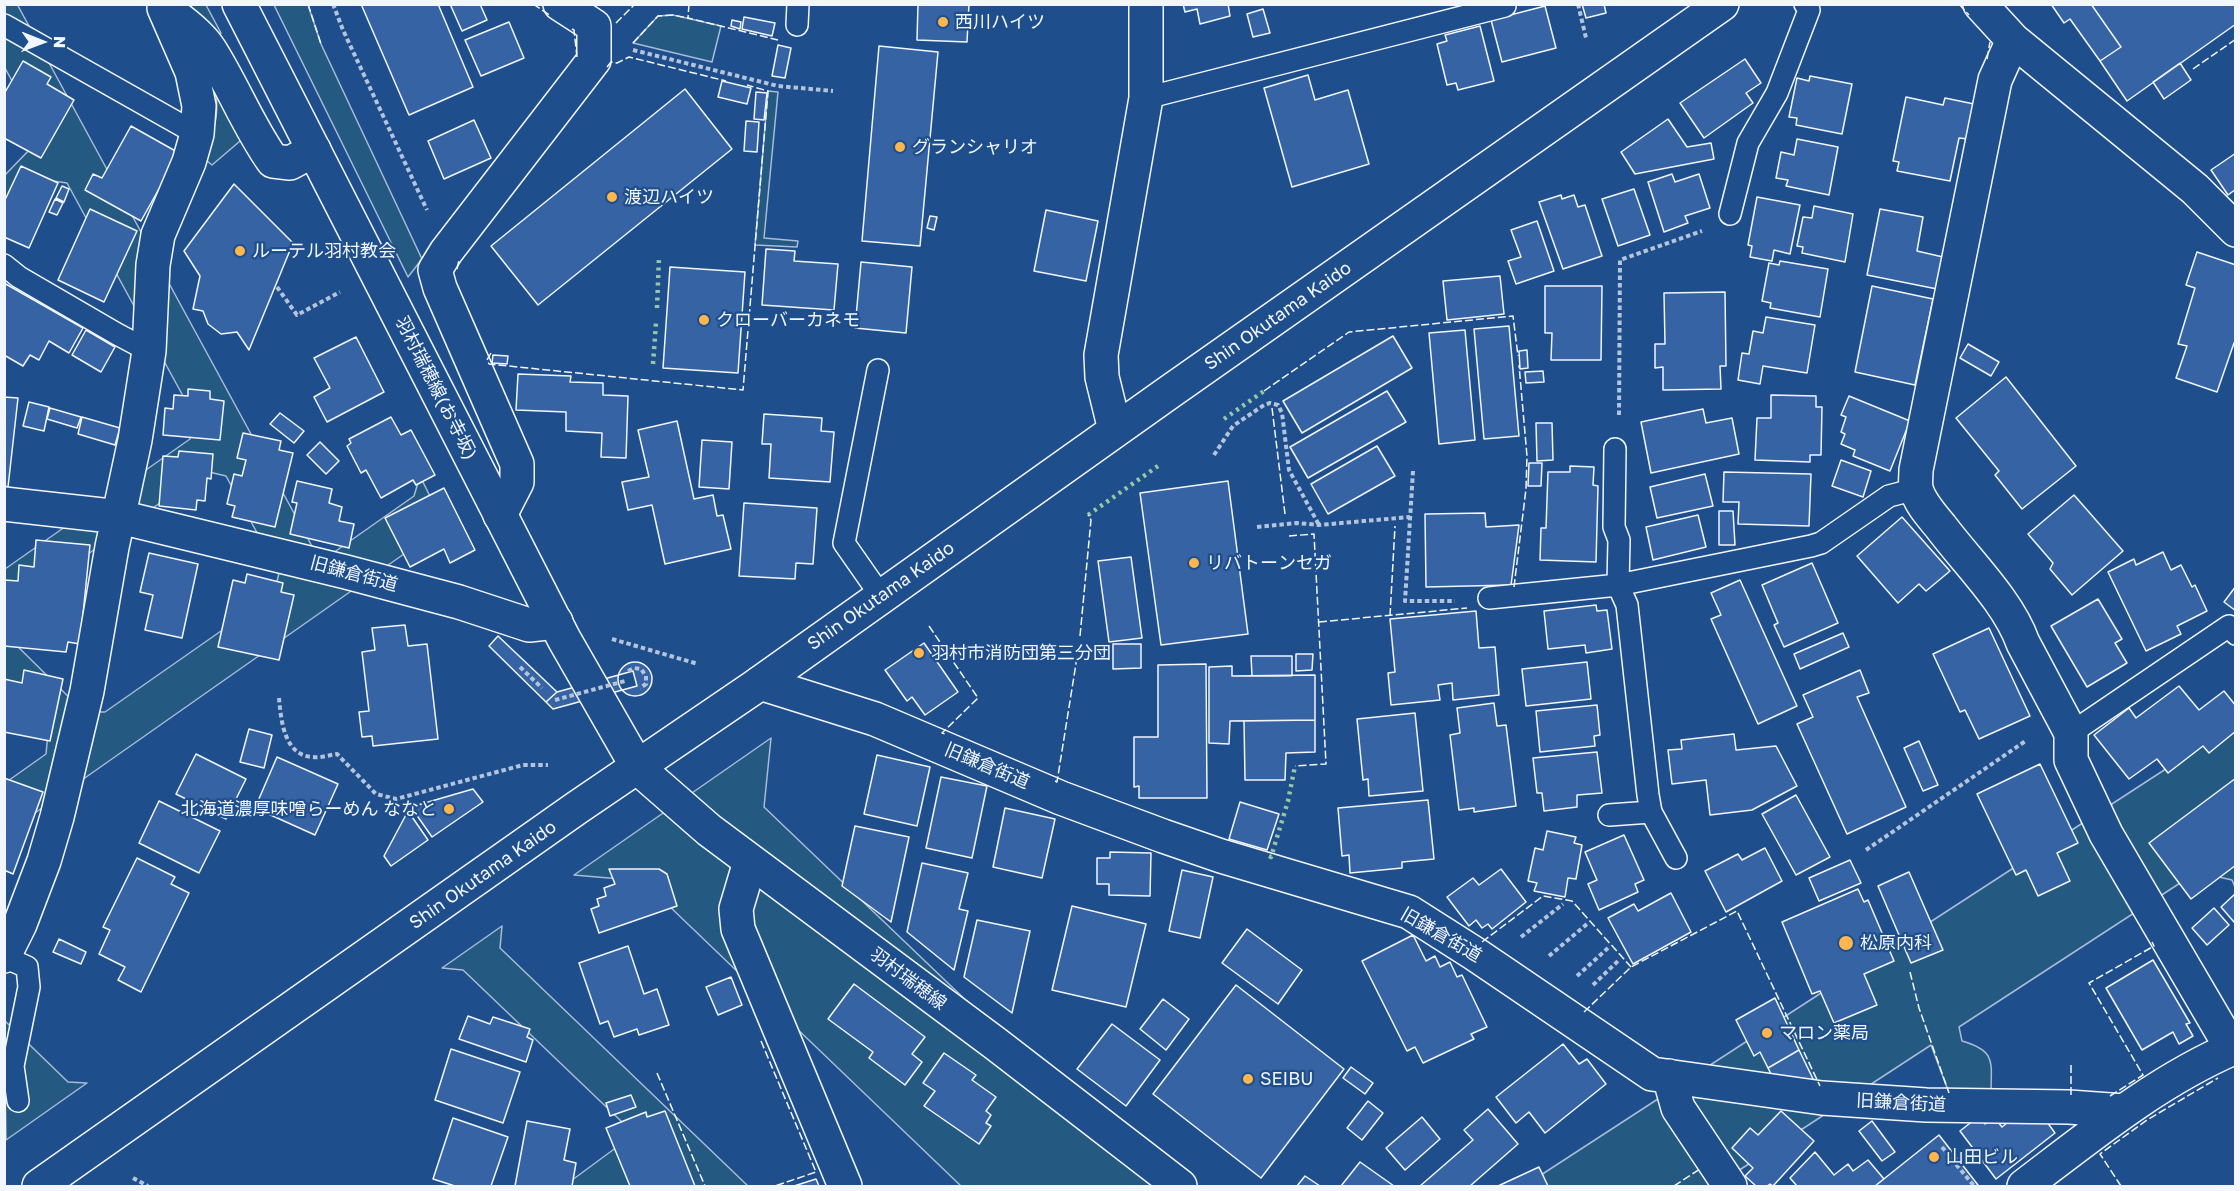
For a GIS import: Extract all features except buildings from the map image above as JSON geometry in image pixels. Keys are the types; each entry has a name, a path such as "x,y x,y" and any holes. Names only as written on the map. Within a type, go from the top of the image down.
{"street":[{"name":"羽村瑞穂線(お寺坂)","path":"239,4 555,622 638,768"},
{"path":"500,514 517,482 517,464 440,288 435,270 446,252 594,60 594,26 561,4"},
{"path":"1114,430 1102,377 1101,355 1146,99 1146,4"},
{"name":"Shin Okutama Kaido","path":"39,1186 578,807 638,768 1114,430 1722,4"},
{"path":"1980,4 2013,40 2195,189 2235,230"},
{"path":"164,6 192,29 210,49 262,146 273,161 290,163 314,150"},
{"path":"4,956 20,924 44,861 57,817 87,691 112,547 135,440 149,351 153,265 158,235 189,162 197,134 199,106 192,72 164,6"},
{"path":"2013,40 1995,80 1916,470 1916,489 1928,510 1982,577 2018,629 2023,643 2071,733 2071,760 2106,834 2234,1048 2195,1067 2124,1111 2024,1186"},
{"name":"旧鎌倉街道","path":"4,504 120,517 346,572 459,602 530,625 555,622"},
{"name":"旧鎌倉街道","path":"760,682 874,719 1061,798 1163,836 1221,856 1409,912 1652,1074 1822,1098 1926,1105 2069,1107 2124,1111"},
{"name":"羽村瑞穂線","path":"638,768 709,830 750,862 996,1044 1180,1186"},
{"path":"750,862 736,909 738,929 845,1186"},
{"path":"1669,1076 1677,1108 1730,1186"}],"lane":[{"path":"1730,214 1748,143 1777,93 1790,63 1809,10 1805,4"},
{"path":"1146,99 1505,6"},
{"path":"4,25 197,134"},
{"path":"4,265 19,277 149,351"},
{"path":"878,370 844,543 881,596"},
{"path":"1615,449 1614,526 1618,540 1618,585 1627,605 1648,795 1651,812 1676,858"},
{"path":"1489,598 1618,585 1821,543 1889,496 1916,489"},
{"path":"2071,733 2229,626 2235,634"},
{"path":"1609,815 1651,812"},
{"path":"4,956 27,967 29,987 13,1066 18,1101"}],"path":[{"path":"333,4 446,252"},
{"path":"1578,4 1586,38"},
{"path":"594,45 631,50 778,86 833,91"},
{"path":"1615,449 1619,438 1620,260 1720,224 1730,214"},
{"path":"277,287 297,315 342,291"},
{"path":"1214,455 1233,426 1264,405 1270,403 1278,405 1282,413 1289,470 1319,525"},
{"path":"1413,471 1406,602 1445,602 1489,598"},
{"path":"1257,527 1319,525 1410,517"},
{"path":"555,622 698,664"},
{"path":"516,663 555,700 625,681"},
{"path":"279,698 282,727 294,750 311,758 337,754 376,794 396,799 523,765 548,765"},
{"path":"1866,850 2040,732 2071,733"},
{"path":"133,1178 148,1186"}],"shaded area":[{"path":"17,4 313,548 333,553 414,496 420,476 451,539 431,535 5,834 5,783 46,754 48,733 5,691 5,634 84,712 105,712 274,594 279,573 226,476 205,471 5,613 5,569 190,439 195,418 67,183 46,180 5,223 5,175 33,146 35,124 5,68 5,5"},
{"path":"190,5 206,5 221,33 214,37"},
{"path":"274,5 308,5 321,44 422,259 408,277"},
{"path":"673,15 721,26 712,62 633,43 658,16"},
{"path":"216,89 246,136 212,165 201,156 215,124"},
{"path":"768,91 778,92 764,238 798,241 797,247 755,245"},
{"path":"2235,724 2235,887 2232,880 2197,872 1959,1027 1962,1041 1981,1049 1990,1059 1991,1094 1949,1093 1931,1045 1715,1186 1524,1186"},
{"path":"771,738 764,807 1160,1186 961,1186 643,881 574,875"},
{"path":"502,926 500,948 748,1186 689,1186 673,1171 653,1172 633,1186 564,1186 621,1144 622,1122 463,970 442,968"},
{"path":"4,1020 68,1082 87,1083 6,1140"}],"hedge":[{"path":"657,308 659,257"},
{"path":"653,364 656,323"},
{"path":"1224,419 1264,391"},
{"path":"1088,515 1158,466"},
{"path":"1269,856 1271,857 1288,801 1295,766"}],"fence":[{"path":"308,4 321,44"},
{"path":"533,4 551,16"},
{"path":"616,23 635,4"},
{"path":"689,4 688,18 778,40"},
{"path":"1959,4 1969,15"},
{"path":"633,43 658,16 673,15 688,18"},
{"path":"572,29 577,57"},
{"path":"2193,69 2236,39"},
{"path":"1987,59 1990,42"},
{"path":"607,67 611,62 617,63 629,57 726,81"},
{"path":"491,353 487,360 489,364 743,390 768,91 747,85"},
{"path":"457,269 459,260"},
{"path":"1264,391 1349,332 1513,316 1518,356"},
{"path":"1514,587 1526,489 1527,456 1519,365"},
{"path":"1272,408 1285,514"},
{"path":"1080,636 1091,520 1088,515"},
{"path":"1390,616 1395,526"},
{"path":"1289,536 1314,534 1326,764 1295,766"},
{"path":"1319,622 1467,608"},
{"path":"929,626 978,698 942,733 945,734"},
{"path":"1055,781 1057,782 1079,645"},
{"path":"1482,942 1543,896 1572,901 1631,967"},
{"path":"1584,1012 1631,967 1737,911 1820,1086"},
{"path":"2110,1096 2143,1075 2089,983 2154,946 2152,942"},
{"path":"1910,972 1919,1008 1949,1093"},
{"path":"761,1041 816,1172 775,1186"},
{"path":"2071,1065 2071,1095"},
{"path":"657,1073 705,1186"},
{"path":"2121,1186 2100,1154 2147,1120 2218,1078"},
{"path":"1674,1186 1700,1169"}],"place":[{"name":"西川ハイツ","path":"943,22"},
{"name":"グランシャリオ","path":"900,147"},
{"name":"渡辺ハイツ","path":"612,197"},
{"name":"ルーテル羽村教会","path":"240,251"},
{"name":"クローバーカネモ","path":"704,320"},
{"name":"リバトーンセガ","path":"1194,563"},
{"name":"羽村市消防団第三分団","path":"919,653"},
{"name":"北海道濃厚味噌らーめん ななと","path":"449,809"},
{"name":"松原内科","path":"1846,943"},
{"name":"マロン薬局","path":"1767,1033"},
{"name":"SEIBU","path":"1248,1079"},
{"name":"山田ビル","path":"1934,1157"}]}
